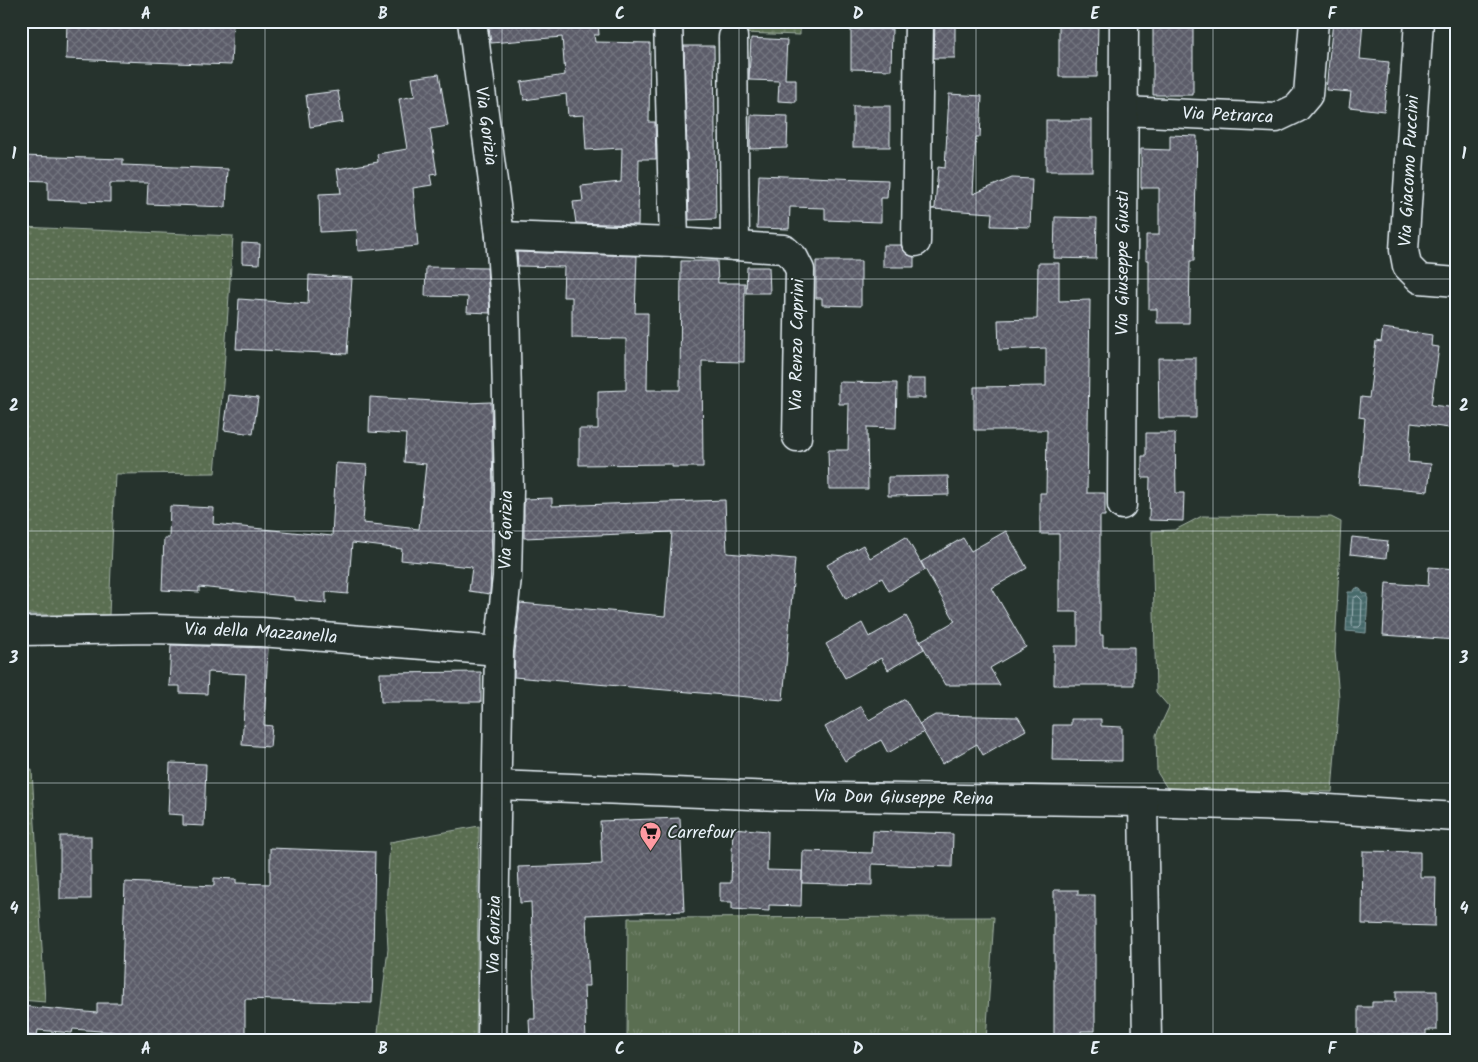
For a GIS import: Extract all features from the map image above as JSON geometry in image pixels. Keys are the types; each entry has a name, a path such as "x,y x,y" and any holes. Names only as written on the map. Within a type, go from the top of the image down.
{"street":[{"name":"Via Gorizia","path":"472,21 500,236 505,305 509,500 506,578 499,651 492,1041"},
{"path":"668,21 674,242"},
{"path":"916,242 919,21"},
{"name":"Via Giuseppe Giusti","path":"1122,505 1124,21"},
{"name":"Via Petrarca","path":"1124,111 1276,118 1297,108 1308,95 1314,21"},
{"name":"Via Giacomo Puccini","path":"1420,21 1404,250 1407,266 1420,279 1457,282"},
{"path":"734,37 735,246"},
{"name":"Via Renzo Caprini","path":"500,236 674,242 784,249 794,258 800,270 797,437"},
{"name":"Via della Mazzanella","path":"21,631 153,629 261,632 499,651"},
{"name":"Via Don Giuseppe Reina","path":"498,784 779,796 1142,802 1312,808 1457,817"},
{"path":"1142,802 1147,1041"}],"green space":[{"path":"727,21 800,21 800,35 742,33 727,30"},
{"path":"21,227 233,236 215,473 115,474 109,615 21,614"},
{"path":"1202,516 1331,517 1341,522 1335,651 1339,698 1332,792 1167,788 1157,772 1156,735 1169,707 1156,692 1152,531 1175,530"},
{"path":"21,770 32,770 45,1002 21,1000"},
{"path":"479,826 476,1041 377,1041 388,949 386,906 390,842"},
{"path":"994,917 986,1041 627,1041 628,918"}],"water":[{"path":"1356,588 1368,594 1366,633 1346,631 1348,592 1353,592"}],"building":[{"path":"67,21 233,23 231,65 66,59"},
{"path":"488,21 598,21 599,35 594,35 595,42 650,43 649,122 655,122 656,159 639,159 638,225 576,223 573,202 583,201 581,186 621,182 622,148 586,150 584,115 568,116 566,94 524,100 521,82 565,75 562,37 491,43"},
{"path":"935,21 955,21 955,58 934,58"},
{"path":"1059,21 1098,21 1097,77 1059,77"},
{"path":"1153,21 1193,22 1193,95 1153,95"},
{"path":"1333,21 1363,21 1360,59 1389,62 1384,111 1349,107 1351,92 1326,90"},
{"path":"851,29 892,29 891,70 851,69"},
{"path":"751,38 787,40 785,79 796,79 796,102 778,101 779,81 749,80"},
{"path":"684,46 714,46 716,219 689,220"},
{"path":"439,74 448,126 430,129 437,174 430,175 432,185 413,188 418,246 358,251 357,230 320,232 319,194 341,193 337,169 378,162 377,154 407,149 399,99 415,96 412,78"},
{"path":"338,91 343,122 310,127 306,95"},
{"path":"949,94 982,96 980,137 976,137 973,194 1012,178 1032,179 1030,227 991,226 992,213 932,209 935,208 938,167 945,168"},
{"path":"853,106 890,106 890,147 853,147"},
{"path":"751,115 788,116 787,148 750,149"},
{"path":"1046,120 1092,120 1092,171 1046,171"},
{"path":"1170,135 1197,136 1194,261 1190,261 1189,323 1157,323 1157,309 1149,309 1149,260 1146,260 1146,235 1159,235 1159,188 1141,188 1141,149 1170,150"},
{"path":"21,156 123,159 123,165 228,169 226,207 147,204 148,183 110,183 110,202 48,200 48,181 21,180"},
{"path":"759,175 888,180 887,198 881,198 881,222 825,220 825,208 790,207 789,229 757,228"},
{"path":"1055,217 1097,218 1096,259 1054,258"},
{"path":"242,243 260,244 259,264 242,263"},
{"path":"883,245 901,245 908,255 914,257 914,267 883,267"},
{"path":"517,252 637,256 635,313 648,313 647,390 680,390 681,261 717,261 718,283 745,283 744,362 702,361 703,467 672,467 672,464 579,465 579,429 598,429 598,391 626,390 626,339 572,338 572,297 563,297 564,267 518,266"},
{"path":"816,261 861,261 861,306 822,305 822,298 816,298"},
{"path":"1038,263 1059,263 1059,301 1090,300 1087,493 1105,493 1105,516 1100,516 1100,635 1103,635 1103,647 1134,647 1134,685 1054,685 1054,646 1078,646 1078,612 1059,612 1059,534 1040,534 1040,493 1046,493 1047,430 974,430 974,387 1046,386 1046,348 999,350 998,320 1037,319"},
{"path":"426,267 487,268 490,313 467,312 468,297 425,296"},
{"path":"747,267 769,267 770,293 746,293"},
{"path":"309,275 352,278 347,354 236,349 239,299 308,304"},
{"path":"1383,328 1432,335 1431,346 1439,347 1431,405 1457,408 1457,429 1411,423 1408,462 1431,464 1428,491 1359,485 1365,418 1359,417 1361,397 1369,398 1376,341 1381,342"},
{"path":"1158,358 1196,358 1196,418 1159,418"},
{"path":"907,379 925,379 925,398 907,398"},
{"path":"839,382 897,383 896,428 867,427 868,489 829,489 828,450 848,450 849,404 839,404"},
{"path":"229,395 258,398 253,434 224,430"},
{"path":"370,397 466,403 491,402 493,490 490,594 469,591 472,567 401,560 402,549 352,543 348,594 326,592 326,603 295,600 295,597 199,587 199,592 162,590 164,538 169,538 170,506 214,508 213,524 332,536 336,463 367,465 363,523 419,529 426,464 404,462 406,434 369,432"},
{"path":"1146,433 1175,433 1176,493 1184,493 1183,521 1149,520 1150,478 1142,478 1142,456 1146,456"},
{"path":"948,476 949,495 888,496 888,477"},
{"path":"552,498 552,506 725,500 727,553 795,559 783,700 514,677 520,603 665,616 672,532 524,538 524,499"},
{"path":"1006,531 1027,568 992,588 1026,647 990,668 1000,685 945,685 920,641 955,621 921,562 963,538 971,551"},
{"path":"906,537 925,570 889,591 882,578 846,599 827,565 863,545 870,558"},
{"path":"1352,537 1388,541 1386,558 1350,554"},
{"path":"1429,567 1457,569 1457,640 1383,635 1386,583 1428,586"},
{"path":"906,616 924,649 888,670 881,658 845,678 826,644 862,623 869,637"},
{"path":"171,645 268,648 264,725 272,726 270,747 242,745 246,674 208,672 207,694 180,693 180,686 169,686"},
{"path":"481,672 481,702 381,702 380,673"},
{"path":"905,699 924,732 888,753 881,740 845,761 825,727 861,706 869,720"},
{"path":"935,715 1018,717 1026,730 983,755 977,744 942,764 919,724"},
{"path":"1071,719 1101,719 1101,726 1122,727 1122,761 1052,760 1053,725 1071,725"},
{"path":"170,763 206,764 204,826 183,825 183,815 168,814"},
{"path":"680,818 684,911 586,915 589,986 584,986 586,1041 530,1041 529,1019 535,1019 531,902 520,903 518,867 602,864 600,821"},
{"path":"733,828 768,831 767,870 802,871 801,906 769,905 769,911 732,909 732,902 720,902 720,883 731,883"},
{"path":"873,831 953,834 952,867 872,864 872,885 802,883 803,851 872,853"},
{"path":"60,836 91,836 91,899 60,899"},
{"path":"270,848 375,852 372,1003 245,999 245,1041 114,1041 114,1032 73,1029 72,1033 38,1030 37,1036 21,1034 21,1006 97,1013 97,1003 121,1003 125,882 214,886 214,878 236,879 236,883 270,884"},
{"path":"1363,851 1420,852 1420,877 1436,877 1435,926 1362,924"},
{"path":"1054,890 1078,890 1078,895 1095,895 1095,1031 1081,1031 1081,1035 1054,1035"},
{"path":"1396,991 1437,991 1437,1030 1426,1030 1426,1035 1401,1035 1401,1041 1358,1041 1358,1007 1372,1007 1372,1002 1396,1002"}],"place":[{"name":"Carrefour","path":"651,852"}]}
